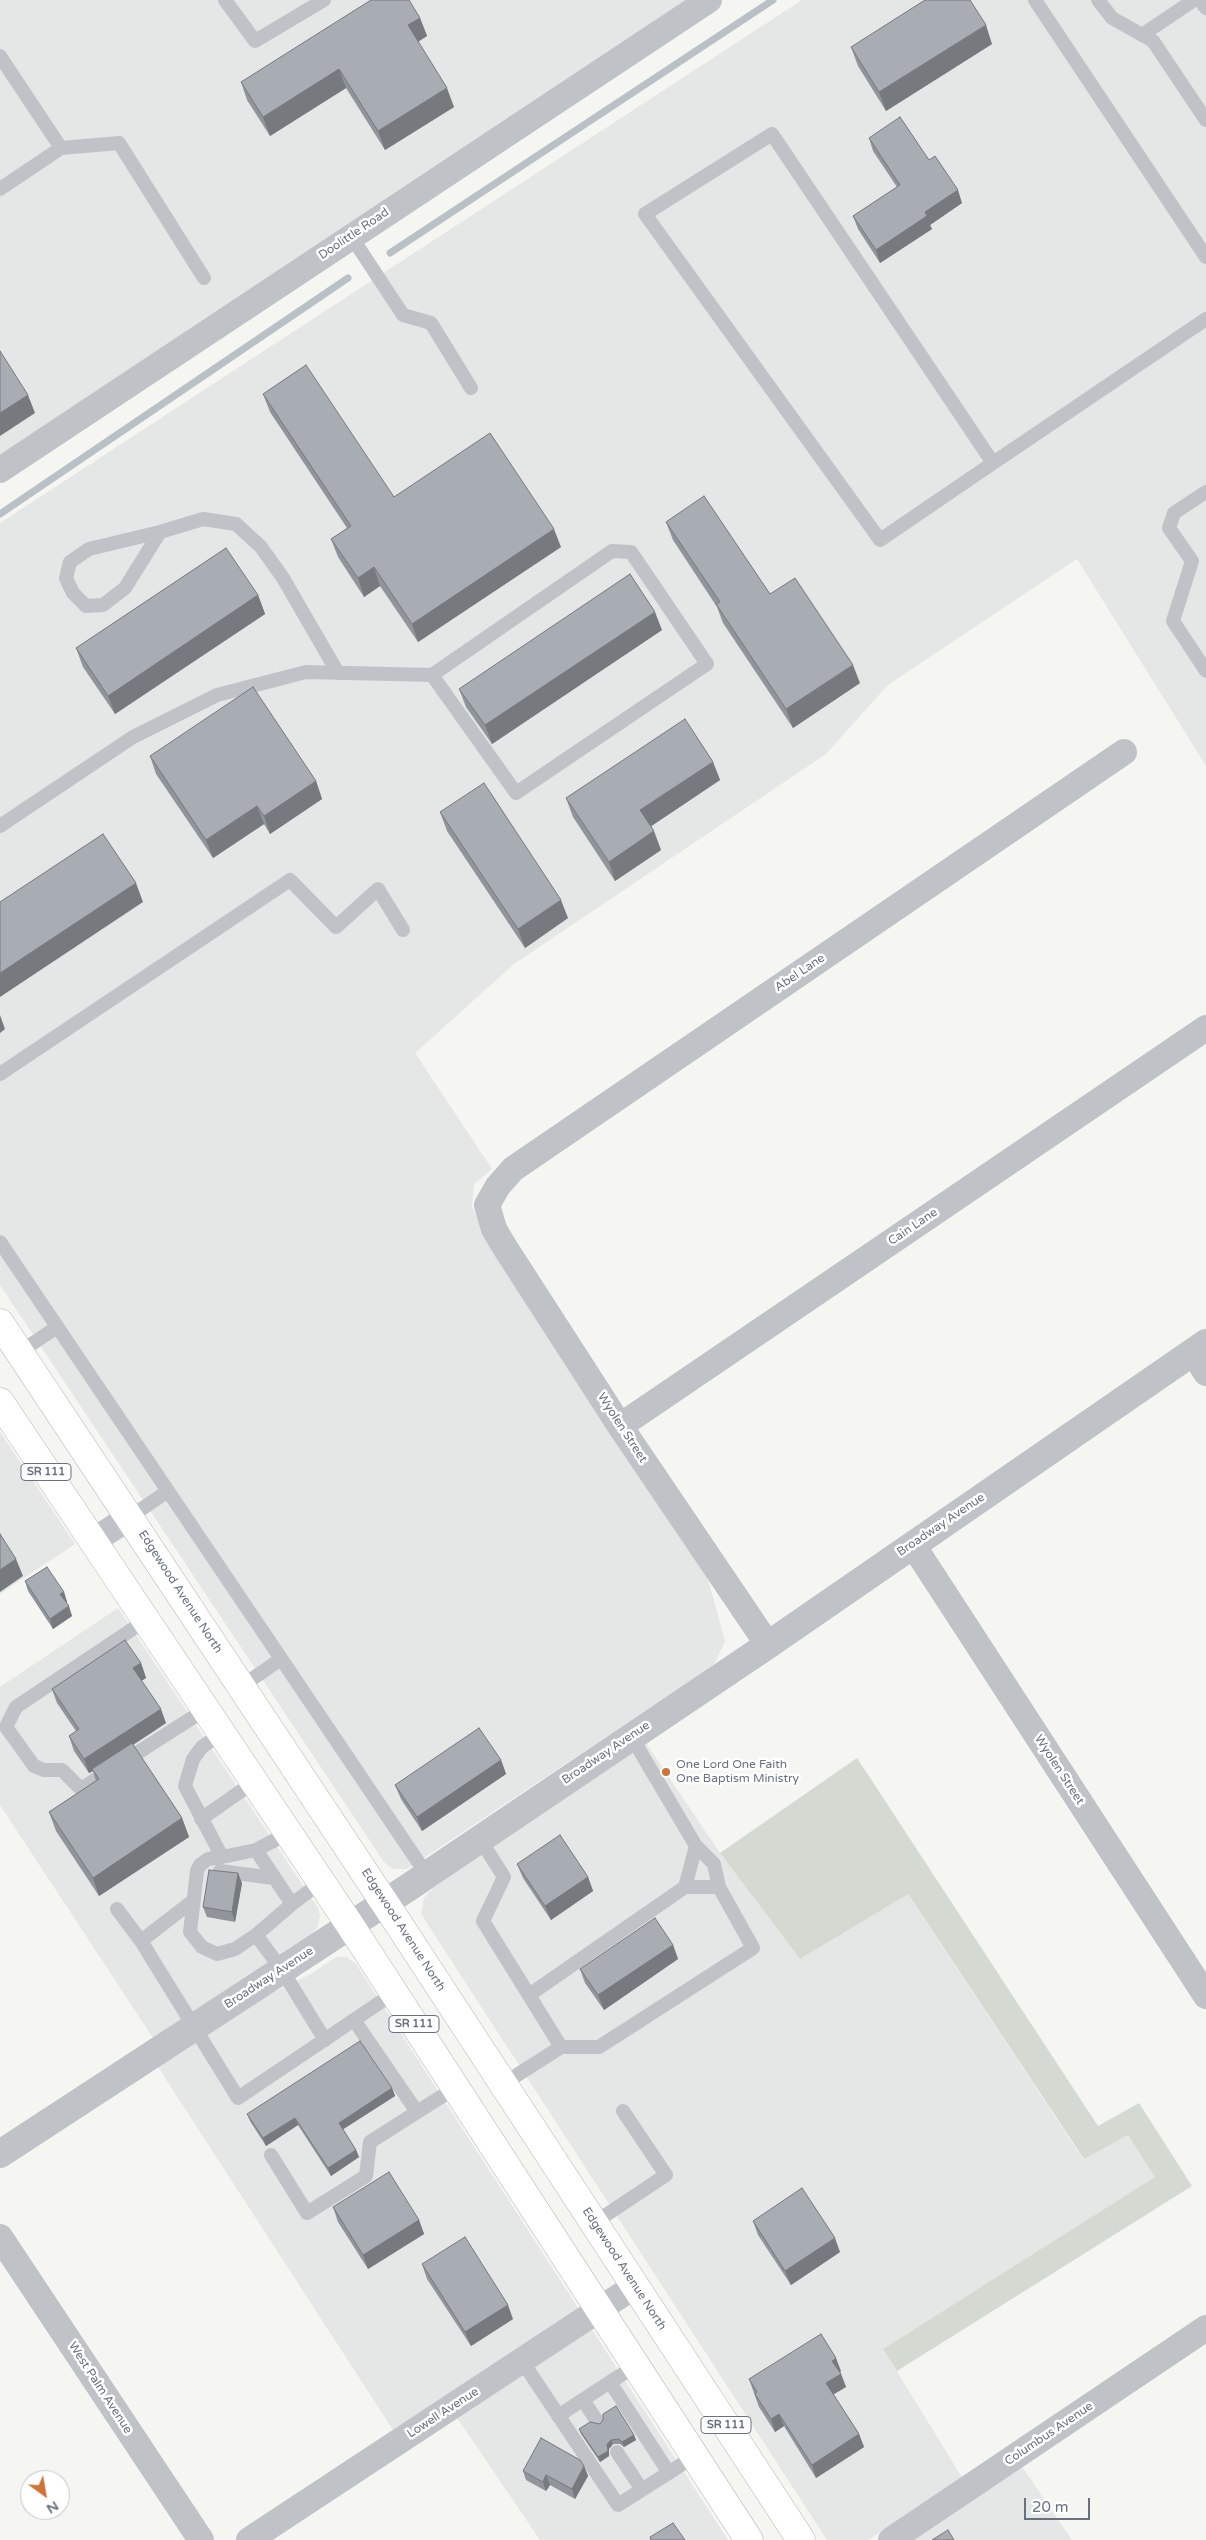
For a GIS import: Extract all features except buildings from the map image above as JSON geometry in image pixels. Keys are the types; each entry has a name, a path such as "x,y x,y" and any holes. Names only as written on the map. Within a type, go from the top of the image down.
{"main road":[{"name":"Edgewood Avenue North","path":"0,1323 242,1686 801,2540"},
{"name":"SR 111","path":"0,1402 350,1925 749,2540"}],"street":[{"name":"Doolittle Road","path":"0,470 709,0"},
{"name":"Abel Lane","path":"487,1206 498,1186 513,1169 1124,752"},
{"name":"Cain Lane","path":"620,1426 1206,1028"},
{"name":"Wyolen Street","path":"487,1206 494,1228 504,1246 620,1426 768,1644"},
{"name":"Broadway Avenue","path":"0,2154 427,1875 913,1544 1202,1356"},
{"path":"93,1541 130,1517"},
{"name":"Wyolen Street","path":"913,1544 1206,1996"},
{"name":"West Palm Avenue","path":"0,2237 201,2540"},
{"name":"Lowell Avenue","path":"250,2540 635,2286"},
{"name":"Columbus Avenue","path":"891,2540 1206,2328"}],"lane":[{"path":"225,0 255,42 324,0"},
{"path":"1035,0 1206,258"},
{"path":"1098,0 1112,18 1153,41 1206,120"},
{"path":"1142,35 1194,0"},
{"path":"1200,0 1206,8"},
{"path":"0,56 61,148"},
{"path":"993,463 772,134 646,214 880,540 1206,319"},
{"path":"0,189 61,148 119,143 204,278"},
{"path":"351,236 403,315 431,323 471,388"},
{"path":"1206,492 1174,513 1169,528 1192,561 1172,621 1206,670"},
{"path":"160,532 125,588 103,605 86,606 73,593 66,578 70,562 89,549 160,532 203,519 236,524 261,547 283,578 338,673"},
{"path":"0,826 133,737 217,695 306,672 432,675 612,551 631,552 707,664 516,793 432,675"},
{"path":"0,1074 290,880 336,927 378,889 403,930"},
{"path":"0,1242 427,1875"},
{"path":"20,1352 57,1327"},
{"path":"130,1517 168,1491"},
{"path":"146,1620 16,1707 3,1730 34,1766 44,1770 62,1770 81,1789 206,1709"},
{"path":"242,1686 281,1659"},
{"path":"222,1732 202,1747 193,1759 186,1786 201,1819 222,1856"},
{"path":"503,2084 561,2047 599,2047 753,1948 719,1887 714,1864 696,1846 630,1736"},
{"path":"201,1819 254,1782"},
{"path":"288,1833 256,1850 208,1859 200,1865 197,1871 190,1932 202,1947 217,1954 235,1950 321,1882"},
{"path":"480,1839 504,1877 483,1921 561,2047"},
{"path":"685,1887 696,1846"},
{"path":"256,1850 292,1904"},
{"path":"197,1871 208,1870 274,1878"},
{"path":"529,1995 685,1887 719,1887"},
{"path":"141,1942 194,1900"},
{"path":"117,1909 141,1942 238,2098 394,1993"},
{"path":"256,1935 282,1970 325,2040"},
{"path":"354,2020 417,2112"},
{"path":"271,2155 307,2213 366,2176 370,2142 455,2088"},
{"path":"594,2223 666,2175 623,2111"},
{"path":"522,2361 618,2505 695,2456"},
{"path":"558,2416 636,2366"},
{"path":"610,2382 669,2473"},
{"path":"583,2400 597,2421"},
{"path":"617,2452 642,2490"}],"shaded area":[{"path":"0,0 688,0 0,458"},
{"path":"802,0 1206,0 1206,766 1077,559 888,685 826,754 514,964 415,1053 492,1169 474,1184 472,1207 488,1240 708,1579 725,1641 715,1663 701,1674 407,1869 393,1869 384,1862 0,1285 0,523"},
{"path":"0,1432 75,1544 0,1594"},
{"path":"118,1608 318,1908 320,1916 318,1927 311,1935 153,2038 0,1805 0,1687"},
{"path":"644,1740 720,1853 800,1959 907,1893 1083,2159 1128,2135 1156,2177 883,2349 963,2479 868,2540 827,2540 421,1914 424,1898 433,1888"},
{"path":"857,1758 1098,2126 1139,2103 1192,2186 897,2371 883,2349 1155,2177 1128,2135 1084,2159 908,1894 800,1959 720,1853"},
{"path":"336,1957 347,1957 356,1964 728,2540 540,2540 445,2400 395,2433 156,2064 261,1998 311,1974"},
{"path":"1021,2465 1072,2540 914,2540"}],"waterway":[{"path":"390,253 773,0"},
{"path":"0,514 348,278"}],"place":[{"name":"One Lord One Faith One Baptism Ministry","path":"666,1772"}]}
